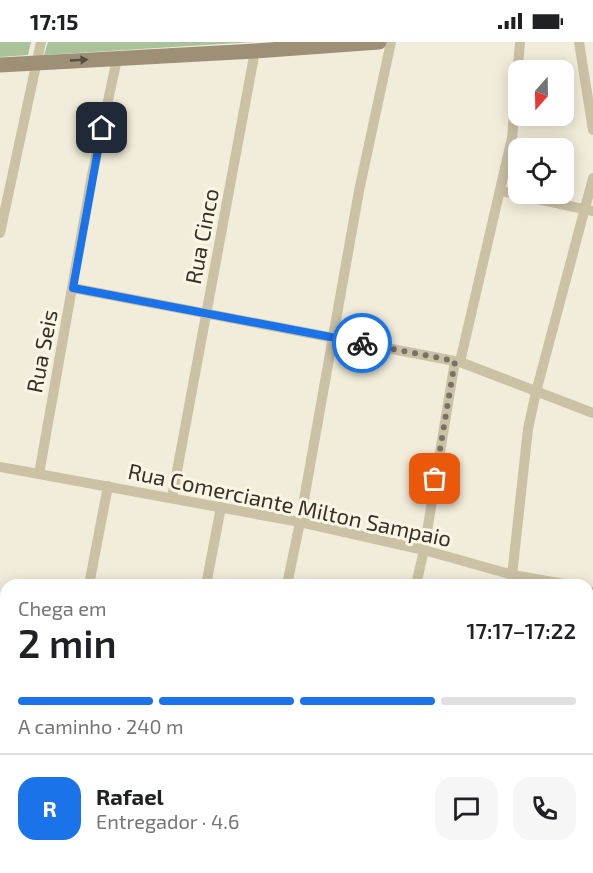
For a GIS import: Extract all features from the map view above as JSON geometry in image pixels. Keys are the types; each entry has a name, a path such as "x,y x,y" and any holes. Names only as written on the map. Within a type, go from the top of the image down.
{"main road":[{"path":"0,65 379,42"}],"street":[{"path":"1,226 41,42"},
{"path":"288,579 359,191 392,42"},
{"path":"417,579 458,361 512,138 520,42"},
{"path":"579,42 593,130"},
{"name":"Rua Cinco","path":"172,498 255,51"},
{"name":"Rua Seis","path":"39,474 93,175 117,59"},
{"path":"512,579 528,429 536,392 590,211 593,178"},
{"path":"501,191 590,211"},
{"path":"73,288 458,361 593,413"},
{"name":"Rua Comerciante Milton Sampaio","path":"0,467 300,522 424,550 509,579"},
{"path":"90,579 108,486"},
{"path":"207,579 221,507"}],"green space":[{"path":"0,42 31,42 28,55 0,57"},
{"path":"48,42 254,42 44,55"}],"way so far":[{"path":"362,343 455,361 435,479"}],"route":[{"path":"102,128 73,288 362,343"}]}
